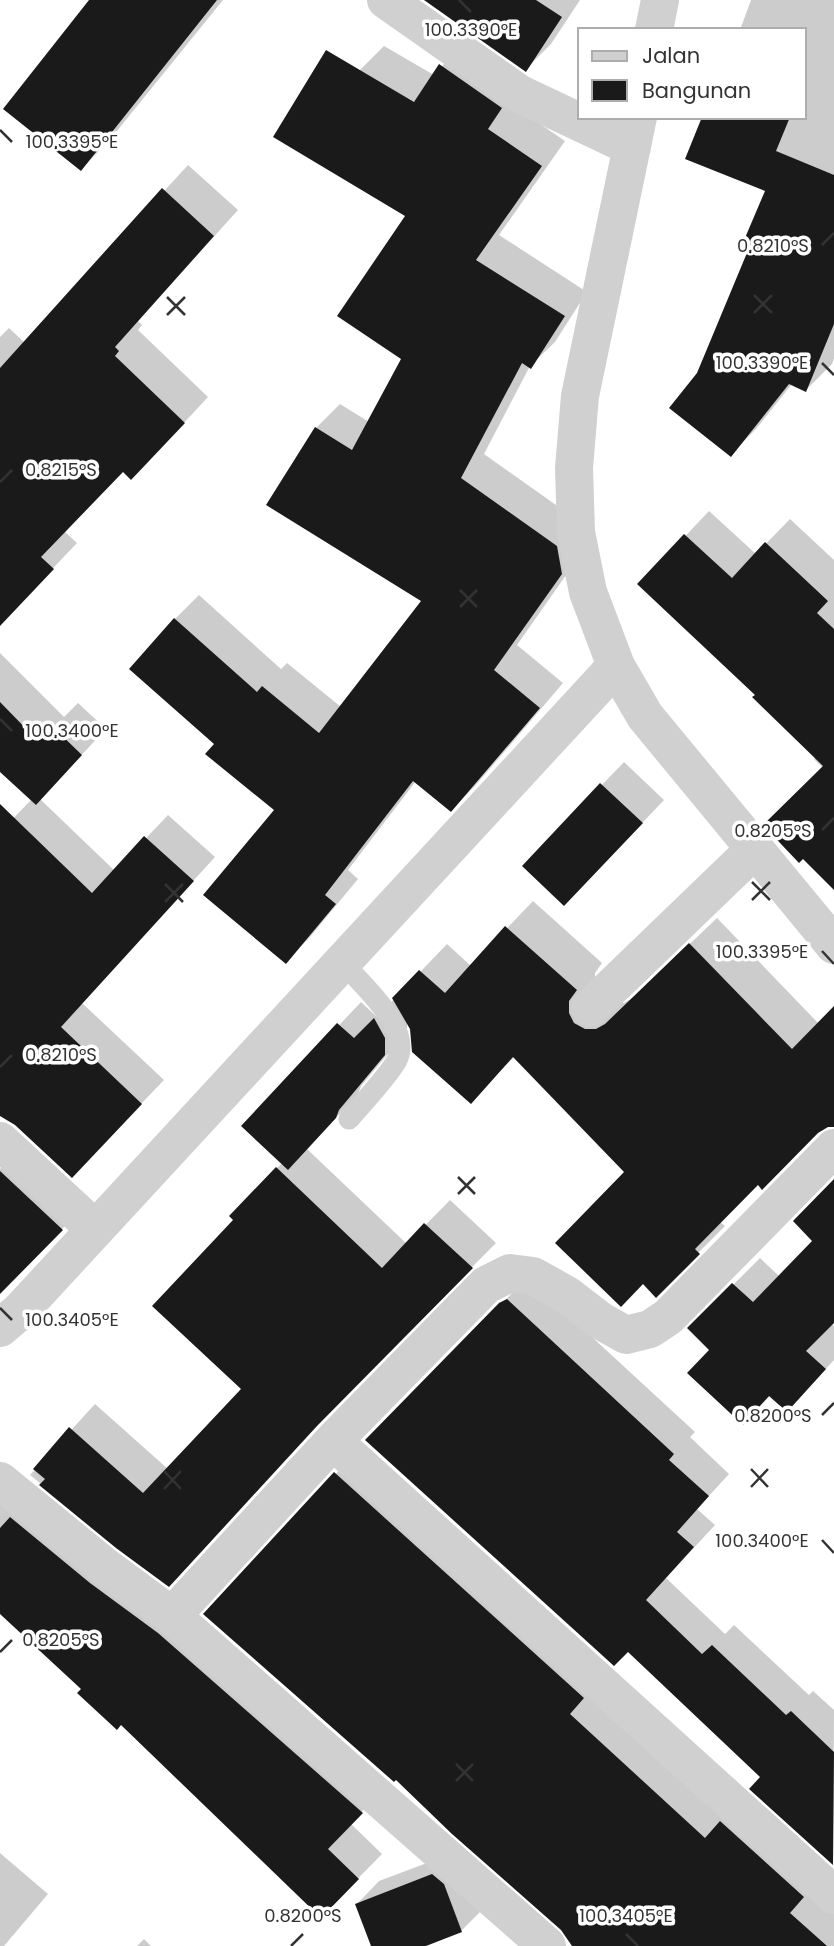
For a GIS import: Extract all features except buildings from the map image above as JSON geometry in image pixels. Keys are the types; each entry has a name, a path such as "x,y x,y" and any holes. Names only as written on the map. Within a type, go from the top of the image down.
{"street":[{"path":"386,0 520,93 578,113"},
{"path":"654,28 660,0"},
{"path":"597,119 635,132 580,396 574,468 576,532 588,592 616,666 645,716 834,945"},
{"path":"0,1328 20,1311 616,666"},
{"path":"590,1008 755,849"},
{"path":"0,1142 94,1228"},
{"path":"172,1616 332,1441 486,1284 510,1273 533,1276 626,1335 650,1329 668,1317 834,1148"},
{"path":"332,1441 834,1895"},
{"path":"0,1481 103,1565 172,1616 547,1946"}],"lane":[{"path":"342,962 393,1020 400,1039 398,1059 349,1119"}]}
